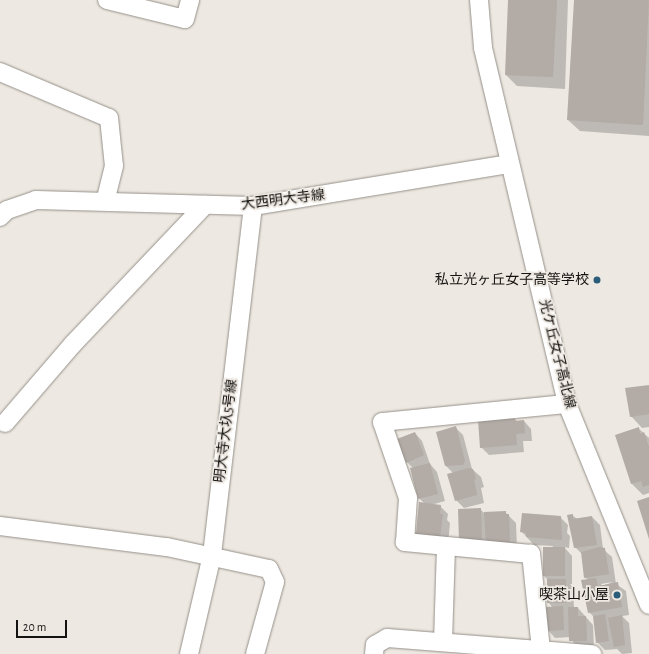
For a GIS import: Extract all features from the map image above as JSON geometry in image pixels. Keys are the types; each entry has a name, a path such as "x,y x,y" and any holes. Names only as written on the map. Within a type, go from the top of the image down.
{"street":[{"path":"108,0 185,19 190,0"},
{"name":"光ケ丘女子高北線","path":"479,0 483,48 568,404 649,605"},
{"path":"0,72 109,118 114,166 105,201"},
{"name":"大西明大寺線","path":"2,211 36,200 253,206 510,164"},
{"path":"5,423 73,344 205,205"},
{"name":"明大寺大圦5号線","path":"189,654 212,555 253,206"},
{"path":"541,650 531,554 446,548 405,542 408,498 382,422 568,404"},
{"path":"0,526 167,547 212,555 269,569 275,582 255,654"},
{"path":"443,642 446,548"},
{"path":"374,654 375,646 387,638 592,654"}],"building":[{"path":"508,0 557,0 553,77 505,75"},
{"path":"574,0 649,0 643,125 567,120"},
{"path":"649,385 649,414 630,417 625,388"},
{"path":"515,417 515,421 524,420 525,433 516,434 517,445 480,448 478,420"},
{"path":"456,426 465,461 463,465 445,466 436,432"},
{"path":"639,427 640,434 644,432 649,447 649,485 643,487 641,481 631,484 615,435"},
{"path":"415,432 424,455 406,463 397,439"},
{"path":"430,463 438,494 418,499 410,468"},
{"path":"469,468 473,469 476,479 474,480 477,495 455,501 447,474"},
{"path":"649,497 649,539 637,501"},
{"path":"419,502 441,505 440,514 443,514 440,537 416,534"},
{"path":"481,508 482,541 459,541 458,509"},
{"path":"506,511 506,514 509,514 510,542 486,543 484,512"},
{"path":"522,513 561,516 562,540 526,537 526,533 520,532"},
{"path":"573,514 573,519 592,516 597,545 574,548 567,515"},
{"path":"543,547 565,547 565,576 543,576"},
{"path":"600,547 605,548 609,574 584,578 581,552"},
{"path":"596,578 598,586 618,582 622,607 588,613 581,580"},
{"path":"547,579 566,579 566,603 547,603"},
{"path":"563,606 564,630 547,631 546,607"},
{"path":"568,607 578,607 578,616 586,616 587,641 569,641"},
{"path":"605,614 609,641 596,643 593,616"},
{"path":"622,615 625,645 614,647 608,618"}],"place":[{"name":"私立光ヶ丘女子高等学校","path":"597,280"},
{"name":"喫茶山小屋","path":"617,595"}]}
